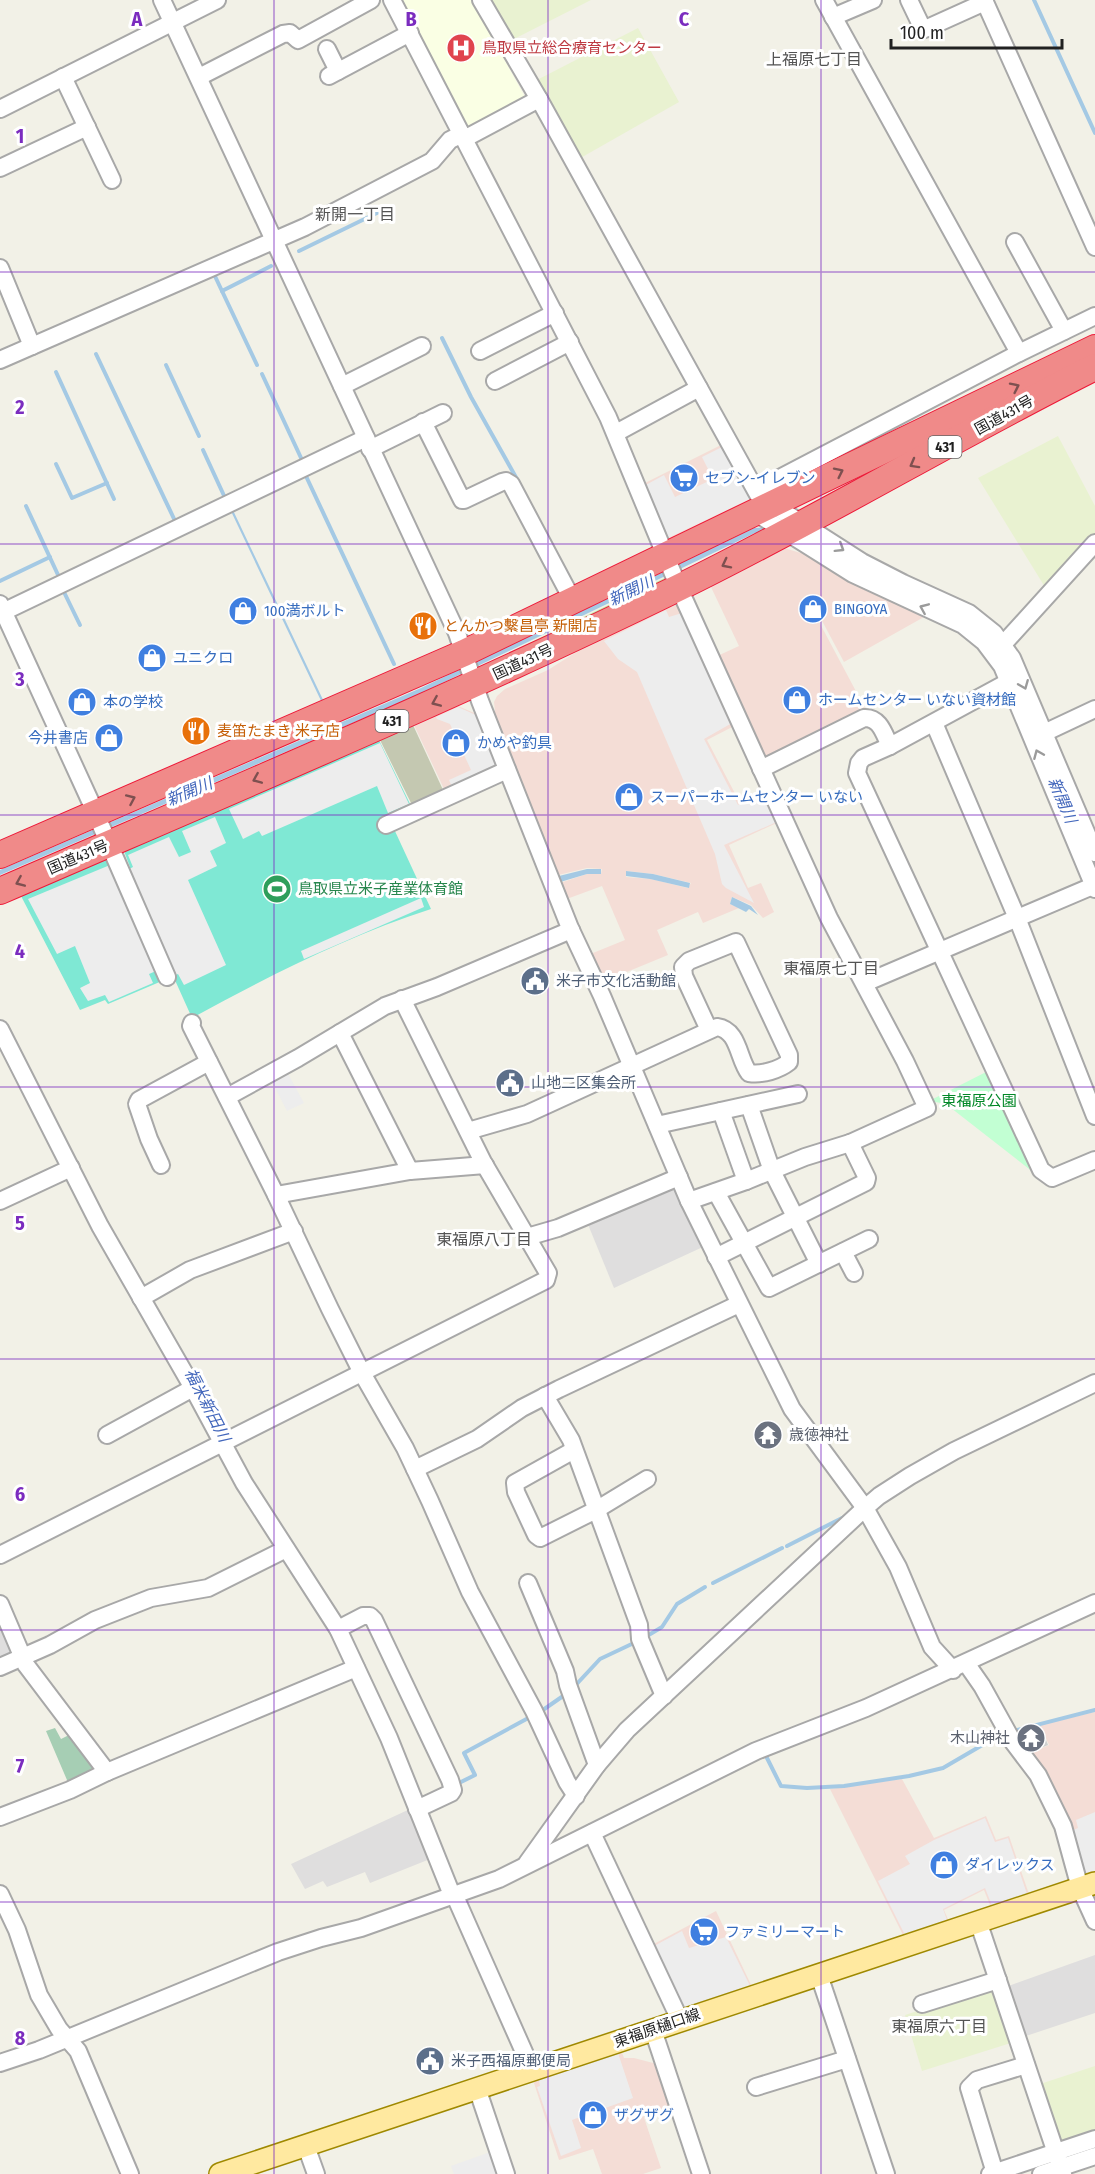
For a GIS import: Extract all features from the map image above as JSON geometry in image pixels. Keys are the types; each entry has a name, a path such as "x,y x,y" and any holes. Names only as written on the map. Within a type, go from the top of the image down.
{"highway":[{"name":"国道431号","path":"0,891 474,681 679,586 780,521 1095,348"},
{"name":"国道431号","path":"0,855 97,816 326,713 465,657 573,601 667,557 780,521 1095,367"}],"main road":[{"name":"東福原樋口線","path":"220,2174 1088,1885"}],"street":[{"path":"162,0 457,633 507,770 571,930 689,1201 716,1257 792,1409 865,1508 898,1567 932,1647 960,1666 982,1686 1014,1742 1038,1775 1088,1885 1095,1921"},
{"path":"0,109 217,0"},
{"path":"199,77 283,34 290,33 296,40 300,39 371,0"},
{"path":"392,0 616,433 679,586 829,918 865,983 927,1107 850,1143 805,1157 689,1201"},
{"path":"481,0 699,388 780,521 862,562 900,590 969,613 982,621 999,650 1008,682 1094,887 865,983"},
{"path":"824,0 1019,353"},
{"path":"833,17 873,0"},
{"path":"909,0 925,29 984,1 1090,222 1095,247"},
{"path":"327,50 333,73 410,33"},
{"path":"63,77 112,180"},
{"path":"0,360 305,227 432,161 450,140 463,136 538,99"},
{"path":"0,168 87,127"},
{"path":"1015,242 1064,331"},
{"path":"0,268 32,346"},
{"path":"480,351 555,312"},
{"path":"780,521 1019,353 1095,316"},
{"path":"495,381 570,342"},
{"path":"342,386 422,346"},
{"path":"616,433 699,388"},
{"path":"167,977 97,816 2,608 368,443 443,413"},
{"path":"423,422 462,500 502,482 506,481 511,484 573,601"},
{"path":"999,650 1095,543"},
{"path":"999,650 1012,658 1095,853"},
{"path":"1008,682 934,723 863,758 859,763 857,773 1041,1170 1052,1178 1095,1160"},
{"path":"1044,732 1095,709"},
{"path":"761,770 864,718 876,720 890,746"},
{"path":"934,723 1017,918 1095,1116"},
{"path":"386,825 507,770"},
{"path":"227,1097 385,1006 571,930"},
{"path":"468,1131 527,1114 717,1027 728,1030 749,1073 774,1070 789,1062 789,1055 736,942 689,961 683,968 684,976 709,1030"},
{"path":"0,1555 546,1280 549,1274 485,1164 402,999"},
{"path":"192,1023 191,1026 362,1373 415,1469 470,1592 576,1796"},
{"path":"0,1029 100,1226 145,1295 193,1388 225,1442 244,1483 286,1549 341,1627 356,1668 389,1738 453,1894 532,2070"},
{"path":"340,1033 410,1171"},
{"path":"161,1165 136,1104 139,1100 209,1062"},
{"path":"657,1125 798,1094"},
{"path":"748,1105 772,1171 819,1264"},
{"path":"721,1111 746,1181"},
{"path":"716,1257 867,1180 850,1143"},
{"path":"276,1195 410,1171 485,1164"},
{"path":"2,1196 71,1168"},
{"path":"527,1237 558,1228 679,1177"},
{"path":"716,1192 770,1289 869,1239"},
{"path":"145,1295 190,1270 294,1231"},
{"path":"843,1252 854,1274"},
{"path":"415,1469 477,1439 522,1408 545,1396 739,1304"},
{"path":"525,1866 597,1765 627,1730 865,1508 902,1481 940,1459 1095,1383"},
{"path":"107,1435 193,1388"},
{"path":"545,1396 571,1440 639,1625 640,1639 664,1696"},
{"path":"574,1450 515,1483 516,1492 536,1535 540,1538 596,1510 647,1479"},
{"path":"0,1667 95,1620 151,1598 208,1588 286,1549"},
{"path":"528,1583 565,1671 597,1765"},
{"path":"0,1604 22,1658 107,1772"},
{"path":"0,2063 278,1952 361,1928 499,1879 756,1751 866,1708 1095,1604"},
{"path":"341,1627 368,1615 374,1620 450,1780 453,1790 451,1793 417,1809"},
{"path":"0,1817 70,1790 107,1772 356,1668"},
{"path":"592,1833 680,2020"},
{"path":"0,1894 17,1930 39,1995 59,2029 78,2051 130,2174"},
{"path":"978,1921 1060,2165"},
{"path":"819,1975 886,2174"},
{"path":"922,2004 998,1980"},
{"path":"653,2030 701,2174"},
{"path":"756,2087 847,2059"},
{"path":"1026,2065 977,2080 969,2088 993,2173 1060,2165 1095,2156"},
{"path":"477,2088 506,2174"},
{"path":"1041,2174 1060,2165 1095,2139"},
{"path":"306,2146 316,2174"}],"shaded area":[{"name":"鳥取県立総合療育センター","path":"398,0 471,0 525,97 523,102 466,129"},
{"path":"491,0 591,0 514,39"},
{"path":"638,28 679,102 577,160 535,81"},
{"path":"1058,436 1095,506 1095,539 1048,592 978,478"},
{"path":"723,444 754,499 664,543 641,485"},
{"path":"722,447 752,498 666,539 644,486 664,475 675,497 713,479 702,457"},
{"path":"784,548 804,554 854,585 924,617 844,662 820,617 817,618 867,712 768,760 758,756 713,658 739,646 710,585"},
{"name":"スーパーホームセンター いない","path":"680,600 736,725 707,740 740,803 767,790 781,821 729,845 748,888 761,883 774,912 763,918 751,905 732,897 730,904 739,908 703,923 698,912 657,930 668,955 600,983 588,955 625,940 602,886 564,900 557,884 587,874 601,874 602,869 587,868 554,876 491,712 495,711 494,702 497,696 505,689 548,670 589,644","holes":["627,871 653,874 691,883 688,888 651,879 626,877"]},
{"path":"666,610 669,617 682,613 732,723 704,739 738,805 766,792 779,821 724,845 754,903 722,884 715,854 637,672 618,659 604,641"},
{"name":"かめや釣具","path":"458,706 479,715 497,767 445,791 414,725"},
{"path":"458,707 478,716 498,761 497,766 452,787 449,780 471,770 450,724 436,717"},
{"path":"413,725 444,792 413,807 380,740"},
{"name":"鳥取県立米子産業体育館","path":"379,740 413,810 394,829 431,909 339,944 192,1018 125,869 130,867 124,851"},
{"path":"380,743 409,804 388,813 377,786 262,836 259,831 243,839 229,809"},
{"path":"215,817 226,843 210,851 217,866 188,880 226,965 184,985 178,974 173,976 127,870 133,867 128,855 169,837 179,857 191,852 182,831"},
{"path":"109,858 162,981 108,1004 105,1000 80,1010 21,896"},
{"path":"110,865 156,971 149,974 153,983 109,1002 105,995 88,1001 80,988 90,983 75,946 57,954 28,899"},
{"path":"421,898 424,907 304,959 301,951"},
{"path":"286,1070 304,1103 287,1111 270,1078"},
{"path":"676,1185 705,1246 614,1288 587,1222"},
{"path":"0,1619 18,1652 0,1662"},
{"path":"1095,1712 1095,1876 1090,1877 1082,1873 1029,1754 1049,1745 1040,1725"},
{"name":"木山神社","path":"1040,1725 1048,1745 1026,1754 1012,1732"},
{"path":"55,1728 61,1739 75,1732 104,1771 70,1787 46,1731"},
{"name":"ダイレックス","path":"902,1779 934,1838 986,1816 996,1840 1009,1836 1030,1897 992,1910 984,1890 944,1910 950,1924 905,1939 830,1789"},
{"path":"410,1809 430,1859 370,1883 365,1872 327,1887 323,1881 305,1889 291,1864"},
{"path":"1095,1812 1095,1874 1091,1875 1085,1872 1071,1831 1078,1828 1076,1820"},
{"path":"985,1818 995,1842 1008,1838 1028,1897 993,1908 985,1888 943,1909 948,1923 906,1937 878,1881 910,1864 905,1856 934,1840"},
{"path":"716,1911 753,1989 687,2010 682,2009 652,1945"},
{"path":"682,1931 689,1948 726,1937 751,1988 687,2009 683,2008 654,1946"},
{"path":"1095,1955 1095,2013 1020,2038 1003,1988"},
{"path":"996,1986 1014,2042 922,2071 905,2015"},
{"name":"ザグザグ","path":"621,2050 624,2058 657,2064 672,2109 645,2118 639,2103 661,2168 643,2174 602,2174 593,2149 559,2160 533,2080"},
{"path":"618,2053 633,2098 572,2120 581,2148 561,2156 537,2087 540,2086 539,2080"},
{"path":"1095,2066 1095,2134 1062,2145 1055,2141 1037,2085"},
{"path":"493,2151 501,2174 454,2174 451,2166"}],"green space":[{"path":"667,577 668,579 501,660 500,657"},
{"name":"東福原公園","path":"990,1070 1038,1176 951,1108 929,1101"}],"water":[{"name":"新開川","path":"231,506 335,725 421,688 754,528 773,528 808,537 871,573 962,613 983,627 992,637 1009,659 1095,863 1095,881 1003,663 991,644 959,618 881,584 813,545 770,533 755,533 413,697 0,875 0,870 333,726 229,507"},
{"path":"587,869 601,869 601,874 587,874 557,883 555,877"},
{"path":"626,871 653,874 690,883 689,888 626,876"},
{"path":"732,897 751,906 758,915 749,909 746,912 730,904"}],"waterway":[{"path":"1034,0 1095,133"},
{"path":"299,251 381,211"},
{"path":"222,291 271,266"},
{"path":"213,272 257,365"},
{"path":"442,338 471,397 518,481"},
{"path":"96,354 176,523"},
{"path":"166,365 199,436"},
{"path":"56,372 114,499"},
{"path":"262,374 302,460"},
{"path":"203,450 226,500"},
{"path":"56,464 72,498 107,483"},
{"path":"305,474 394,664"},
{"path":"26,506 59,577"},
{"path":"0,581 50,557"},
{"path":"62,588 80,625"},
{"path":"787,1546 846,1516"},
{"path":"713,1583 782,1548"},
{"path":"647,1636 662,1627 677,1604 705,1587"},
{"path":"573,1688 600,1659 636,1642"},
{"path":"540,1712 566,1694"},
{"path":"1013,1731 1095,1710"},
{"path":"457,1784 475,1775 464,1753 532,1716"},
{"path":"765,1754 781,1786 807,1788 844,1786 943,1768 1003,1733"}],"place":[{"name":"鳥取県立総合療育センター","path":"461,48"},
{"name":"セブン-イレブン","path":"684,478"},
{"name":"BINGOYA","path":"813,609"},
{"name":"100満ボルト","path":"243,611"},
{"name":"とんかつ繫昌亭 新開店","path":"423,626"},
{"name":"ユニクロ","path":"152,658"},
{"name":"ホームセンター いない資材館","path":"797,700"},
{"name":"本の学校","path":"82,702"},
{"name":"麦笛たまき 米子店","path":"196,731"},
{"name":"今井書店","path":"109,738"},
{"name":"かめや釣具","path":"456,743"},
{"name":"スーパーホームセンター いない","path":"629,797"},
{"name":"鳥取県立米子産業体育館","path":"277,889"},
{"name":"米子市文化活動館","path":"535,981"},
{"name":"山地二区集会所","path":"510,1083"},
{"name":"歳徳神社","path":"768,1435"},
{"name":"木山神社","path":"1031,1738"},
{"name":"ダイレックス","path":"944,1865"},
{"name":"ファミリーマート","path":"704,1932"},
{"name":"米子西福原郵便局","path":"430,2061"},
{"name":"ザグザグ","path":"593,2115"}],"district":[{"name":"上福原七丁目","path":"814,59"},
{"name":"新開一丁目","path":"355,214"},
{"name":"東福原七丁目","path":"831,968"},
{"name":"東福原八丁目","path":"484,1239"},
{"name":"東福原六丁目","path":"939,2026"}],"water label":[{"name":"福米新田川","path":"208,1405"}]}
